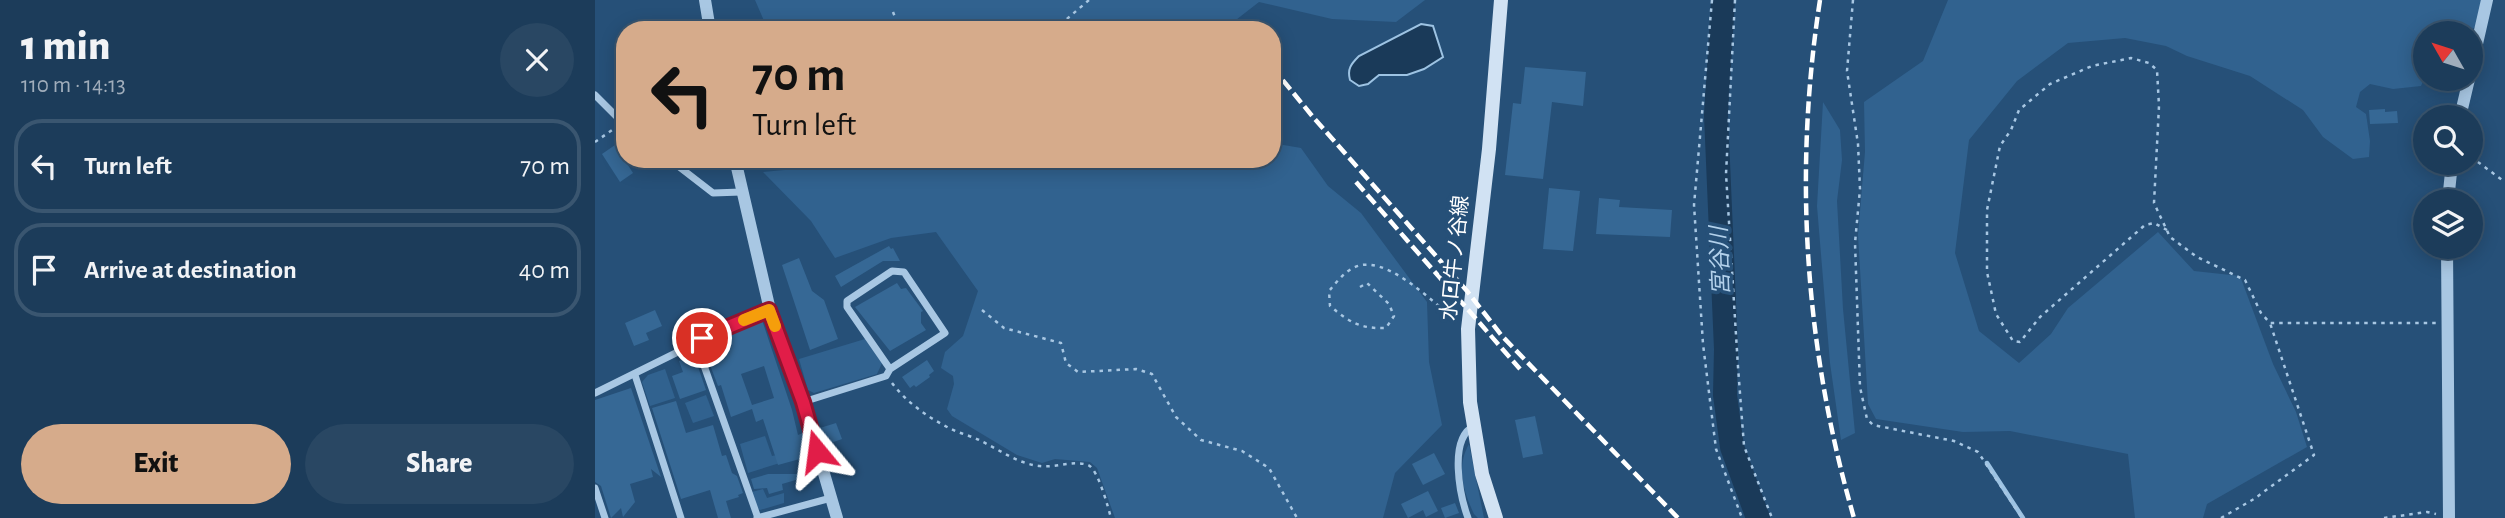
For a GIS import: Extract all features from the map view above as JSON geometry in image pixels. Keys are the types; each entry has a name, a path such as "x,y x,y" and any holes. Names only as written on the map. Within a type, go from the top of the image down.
{"main road":[{"name":"水口牛ノ谷線","path":"1496,518 1482,474 1470,402 1468,329 1489,149 1501,0"}],"street":[{"path":"705,0 708,21"},
{"path":"2482,21 2487,0"},
{"path":"595,95 616,117"},
{"path":"681,168 713,193 741,192"},
{"path":"736,168 769,310 803,402 837,518"},
{"path":"2447,259 2449,517"},
{"path":"803,402 886,376 890,369 945,333 904,272 892,271 847,301 847,307 890,369"},
{"path":"595,393 635,375 702,338 769,310"},
{"path":"696,343 758,518 831,498"},
{"path":"635,375 681,518"},
{"path":"1468,518 1458,488 1458,466 1462,438 1467,430 1474,426"},
{"path":"595,488 605,518"}],"path":[{"path":"1064,21 1089,0"},
{"path":"1712,0 1695,205 1703,344 1716,449 1742,518"},
{"path":"1735,0 1726,174 1738,367 1744,446 1772,518"},
{"path":"1853,0 1847,71 1858,144 1860,189 1855,243 1860,387 1867,419 1873,425 1954,441 1978,452 2022,518"},
{"path":"893,12 896,21"},
{"path":"2167,230 2154,223 2145,225 2040,317 2020,342 2013,341 1996,314 1987,272 1987,210 2000,146 2011,130 2019,110 2050,84 2092,66 2131,58 2149,63 2157,71 2159,106 2154,203 2167,230 2170,237 2197,257 2245,281 2261,313 2270,323 2314,455 2254,499 2221,518"},
{"path":"595,142 616,128"},
{"path":"2483,167 2505,183"},
{"path":"1360,287 1367,283 1389,304 1394,316 1386,328 1368,328 1345,319 1330,306 1329,291 1339,279 1353,267 1370,263 1398,274 1468,329"},
{"path":"982,310 1004,328 1061,344 1066,363 1078,372 1136,369 1152,374 1176,417 1201,440 1242,451 1269,468 1297,518"},
{"path":"2270,323 2446,323"},
{"path":"886,376 902,397 927,415 952,430 979,439 1021,462 1040,466 1072,463 1089,465 1096,472 1111,518"},
{"path":"2384,518 2427,512 2449,517"}],"shaded area":[{"path":"755,0 1425,0 1396,22 1332,19 1259,2 1235,21 764,21"},
{"path":"1948,0 2484,0 2478,21 2413,21 2413,87 2393,89 2370,84 2360,92 2356,107 2366,114 2370,141 2369,157 2353,159 2323,137 2303,110 2250,76 2187,56 2166,46 2125,38 2068,43 2017,81 1969,140 1955,253 1979,331 2019,363 2051,334 2068,308 2158,232 2194,271 2240,276 2273,364 2296,412 2307,447 2207,504 2203,518 2135,518 2128,454 2010,431 1963,432 1876,419 1868,404 1858,235 1865,152 1864,102 1923,61"},
{"path":"1421,24 1433,26 1443,57 1424,69 1407,75 1379,75 1368,84 1359,86 1350,80 1350,67 1359,56"},
{"path":"1823,102 1840,130 1842,160 1837,201 1843,309 1855,433 1841,440 1830,363 1817,206"},
{"path":"1281,145 1301,148 1328,186 1361,213 1427,302 1429,362 1442,425 1395,473 1383,518 1115,518 1097,468 1090,462 1055,459 1042,463 1017,455 952,416 947,409 954,384 953,376 941,368 945,352 963,336 978,291 936,232 891,238 835,258 811,221 763,172 806,168 1281,168"},
{"path":"865,339 882,363 877,374 814,393 808,390 799,359"},
{"path":"665,369 675,398 650,406 642,382 648,375"},
{"path":"706,395 714,416 693,423 685,403"},
{"path":"765,436 772,456 781,454 783,462 748,473 740,444"},
{"path":"1469,444 1484,518 1478,518 1474,514 1464,488 1463,461"},
{"path":"763,489 767,498 784,493 784,503 760,510 756,507 752,492"}],"building":[{"path":"1525,67 1586,72 1583,106 1552,102 1543,179 1505,175 1513,103 1521,104"},
{"path":"2385,109 2385,112 2397,111 2398,123 2370,124 2369,110"},
{"path":"615,145 616,168 630,168 633,173 620,182 602,154"},
{"path":"1549,188 1580,191 1573,251 1543,249"},
{"path":"1599,198 1620,200 1619,207 1672,210 1670,237 1596,234"},
{"path":"889,246 900,261 883,261 841,287 835,276"},
{"path":"799,258 812,291 824,300 838,339 810,350 782,265"},
{"path":"897,283 901,289 906,288 923,311 921,323 926,330 890,351 855,307"},
{"path":"655,310 662,326 646,333 649,340 634,346 625,323"},
{"path":"762,320 798,435 803,433 808,450 801,452 807,457 778,465 763,419 756,422 752,409 731,417 721,385 718,386 707,357 720,353 717,346 724,344 721,337","holes":["764,366 774,398 752,405 741,374"]},
{"path":"690,357 692,362 696,361 706,390 680,399 672,376 683,372 679,361"},
{"path":"927,360 934,371 916,387 914,385 910,388 902,377"},
{"path":"631,388 661,477 651,469 653,477 630,484 635,502 623,517 621,508 611,518 601,486 595,482 595,400"},
{"path":"676,401 686,433 713,425 722,456 726,455 732,473 737,476 743,493 726,501 731,518 718,518 710,490 681,499 652,408"},
{"path":"1535,416 1543,454 1523,458 1515,420"},
{"path":"836,423 842,439 825,445 820,428"},
{"path":"1434,453 1445,474 1423,485 1412,464"},
{"path":"768,474 806,474 806,477 782,484 783,490 769,494 767,488 754,489 751,479"},
{"path":"1428,491 1438,511 1426,517 1423,510 1408,518 1401,504"},
{"path":"1455,503 1459,513 1445,518 1441,508"}],"waterway":[{"name":"宮谷川","path":"1723,0 1716,115 1726,349 1725,395 1732,447 1758,518"},
{"path":"1987,463 2023,518"}],"railway":[{"path":"1820,0 1807,131 1809,261 1824,390 1854,518"},
{"path":"1281,78 1467,291 1502,336 1678,518"},
{"path":"1356,182 1520,369"}],"slow traffic":[{"path":"744,320 769,310 775,326"}],"route":[{"path":"702,338 769,310 803,402 817,451"}]}
